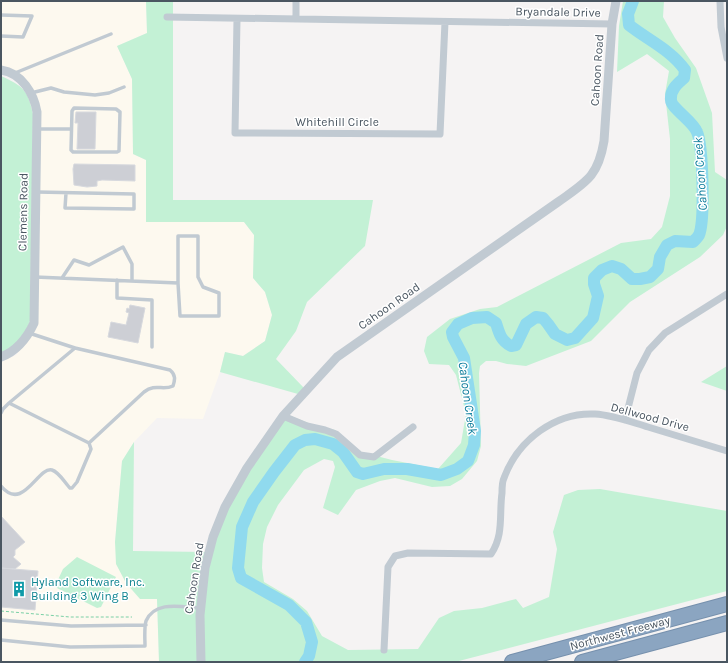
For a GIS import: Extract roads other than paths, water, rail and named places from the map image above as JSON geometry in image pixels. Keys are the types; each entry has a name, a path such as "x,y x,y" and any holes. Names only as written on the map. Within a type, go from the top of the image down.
{"highway":[{"name":"Northwest Freeway","path":"512,662 727,604"},
{"name":"Northwest Freeway","path":"582,662 727,623"}],"street":[{"path":"296,1 296,18"},
{"name":"Cahoon Road","path":"201,662 201,608 205,568 213,537 225,507 247,468 283,416 337,357 558,202 590,177 602,155 612,24 616,1"},
{"path":"720,1 727,58"},
{"name":"Bryandale Drive","path":"167,17 612,24"},
{"name":"Whitehill Circle","path":"237,18 235,133 440,134 445,22"},
{"name":"Clemens Road","path":"1,70 17,77 31,93 37,112 34,323 29,333 10,354 1,357"},
{"path":"625,420 637,373 649,350 665,333 727,294"},
{"name":"Dellwood Drive","path":"384,650 388,567 396,556 408,553 491,554 497,545 500,533 500,504 504,479 512,461 522,445 537,432 574,415 596,414 625,420 727,451"},
{"path":"283,416 307,426 336,434 360,455 374,457 413,427"}],"lane":[{"path":"1,15 32,16 23,37 1,36"},
{"path":"12,74 111,34"},
{"path":"31,93 51,88 64,92 95,95 109,93 124,87"},
{"path":"74,108 116,109 120,112 119,148 117,152 73,152 70,148 71,129 72,111 74,108"},
{"path":"37,129 71,129"},
{"path":"36,192 134,194 134,210 65,208 66,193"},
{"path":"178,236 198,236 198,277 203,287 219,293 219,316 180,316 178,283 178,236"},
{"path":"62,278 74,260 89,265 123,247 132,264 132,281"},
{"path":"34,277 178,283"},
{"path":"117,280 117,298 152,300 152,347"},
{"path":"29,333 75,348 170,370 175,376 173,386 166,388 153,387 144,392 89,443"},
{"path":"1,413 9,403 75,348"},
{"path":"1,486 7,492 18,494 32,485 47,470 53,470 70,488 72,488 77,482 91,449 89,443 9,403"},
{"path":"1,640 70,647 144,646 146,622 150,615 160,607 201,608"},
{"path":"1,620 71,626 146,625"}],"waterway":[{"name":"Cahoon Creek","path":"305,662 309,656 312,642 306,622 289,605 241,578 238,568 242,527 253,502 295,445 305,440 315,439 333,444 343,452 357,472 363,474 384,469 407,469 441,475 457,469 468,461 474,445 475,431 464,358 452,332 458,324 472,318 487,317 496,323 499,333 511,346 516,345 526,324 536,317 543,318 555,334 567,340 575,338 593,318 598,296 594,284 594,278 602,270 612,266 621,269 632,279 650,277 658,269 660,257 667,245 675,241 693,242 699,235 703,200 699,140 695,128 674,107 671,100 673,90 684,78 685,70 666,51 629,25 628,14 633,1"}],"place":[{"name":"Hyland Software, Inc. Building 3 Wing B","path":"19,589"}]}
